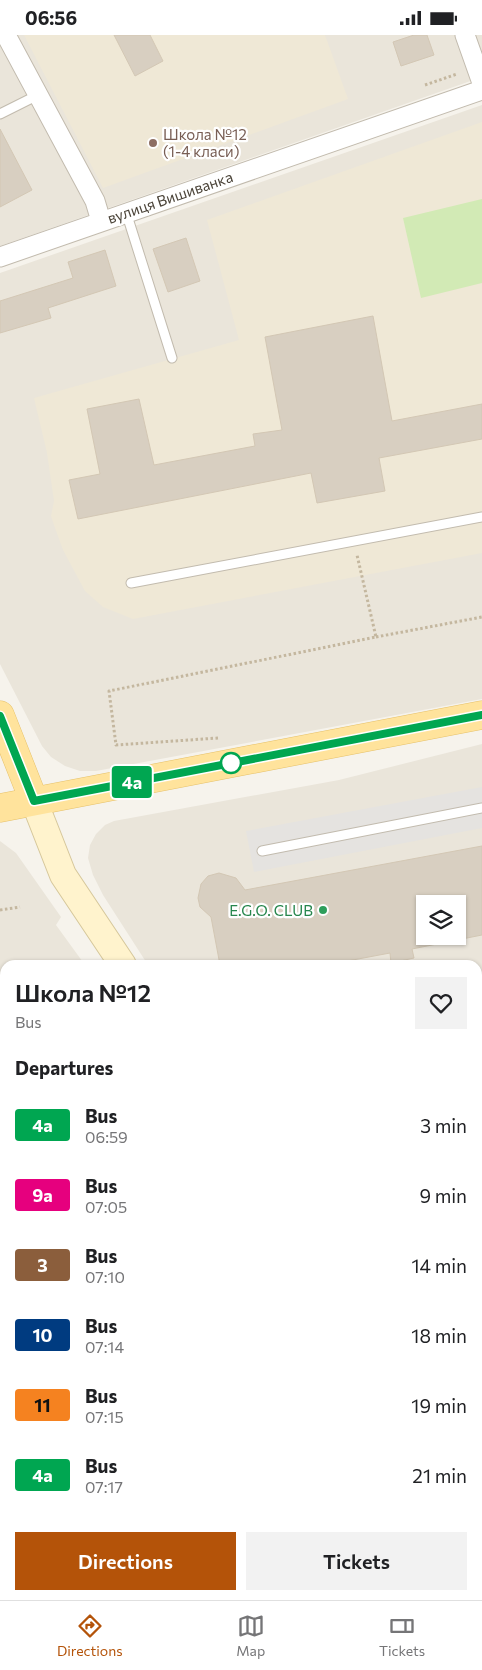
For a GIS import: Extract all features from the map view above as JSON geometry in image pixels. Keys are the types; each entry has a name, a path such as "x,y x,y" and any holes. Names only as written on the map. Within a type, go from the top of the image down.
{"main road":[{"path":"0,715 63,875 120,960"},
{"path":"0,808 482,715"}],"street":[{"path":"6,35 95,201 101,221"},
{"path":"465,35 482,83"},
{"name":"вулиця Вишиванка","path":"0,257 482,90"}],"lane":[{"path":"0,114 38,95"},
{"path":"126,212 172,358"},
{"path":"131,583 482,517"},
{"path":"262,851 482,808"}],"path":[{"path":"354,540 376,637"},
{"path":"116,745 109,691 482,617"},
{"path":"0,910 20,907"}],"shaded area":[{"path":"0,35 482,35 482,77 0,246"},
{"name":"Школа №12 (1-4 класи)","path":"24,35 325,35 348,99 103,188"},
{"path":"482,105 482,699 96,771 80,771 65,766 51,757 42,746 0,664 0,273"},
{"path":"482,122 482,553 133,619 103,607 85,591 63,550 51,516 54,501 47,453 34,398 239,340 207,220"},
{"path":"482,744 482,960 145,960 103,895 93,875 88,858 90,845 96,834 105,825 114,821 339,780"},
{"path":"482,787 482,828 254,872 246,831"},
{"path":"0,841 16,853 61,917 56,925 81,960 0,960"}],"green space":[{"path":"482,199 482,283 421,298 403,218"}],"building":[{"path":"114,35 150,35 163,61 135,76"},
{"path":"414,35 427,35 434,55 401,66 393,42"},
{"path":"0,129 32,190 0,207"},
{"path":"186,238 200,281 168,292 153,249"},
{"path":"105,250 116,286 48,308 51,318 0,333 0,301 73,278 68,262"},
{"path":"373,316 392,421 482,404 482,439 379,458 385,491 317,503 311,473 78,519 69,480 100,474 87,409 139,399 154,465 255,446 253,434 282,430 265,337"},
{"path":"482,846 482,935 466,938 466,895 416,895 416,945 432,945 412,949 414,958 391,960 390,953 353,960 219,960 211,917 200,907 198,898 201,884 208,876 219,873 236,878 245,890"}],"bus line":[{"name":"4а","path":"0,716 34,801 482,715"}],"place":[{"name":"Школа №12 (1-4 класи)","path":"153,143"},
{"name":"E.G.O. CLUB","path":"323,910"}]}
